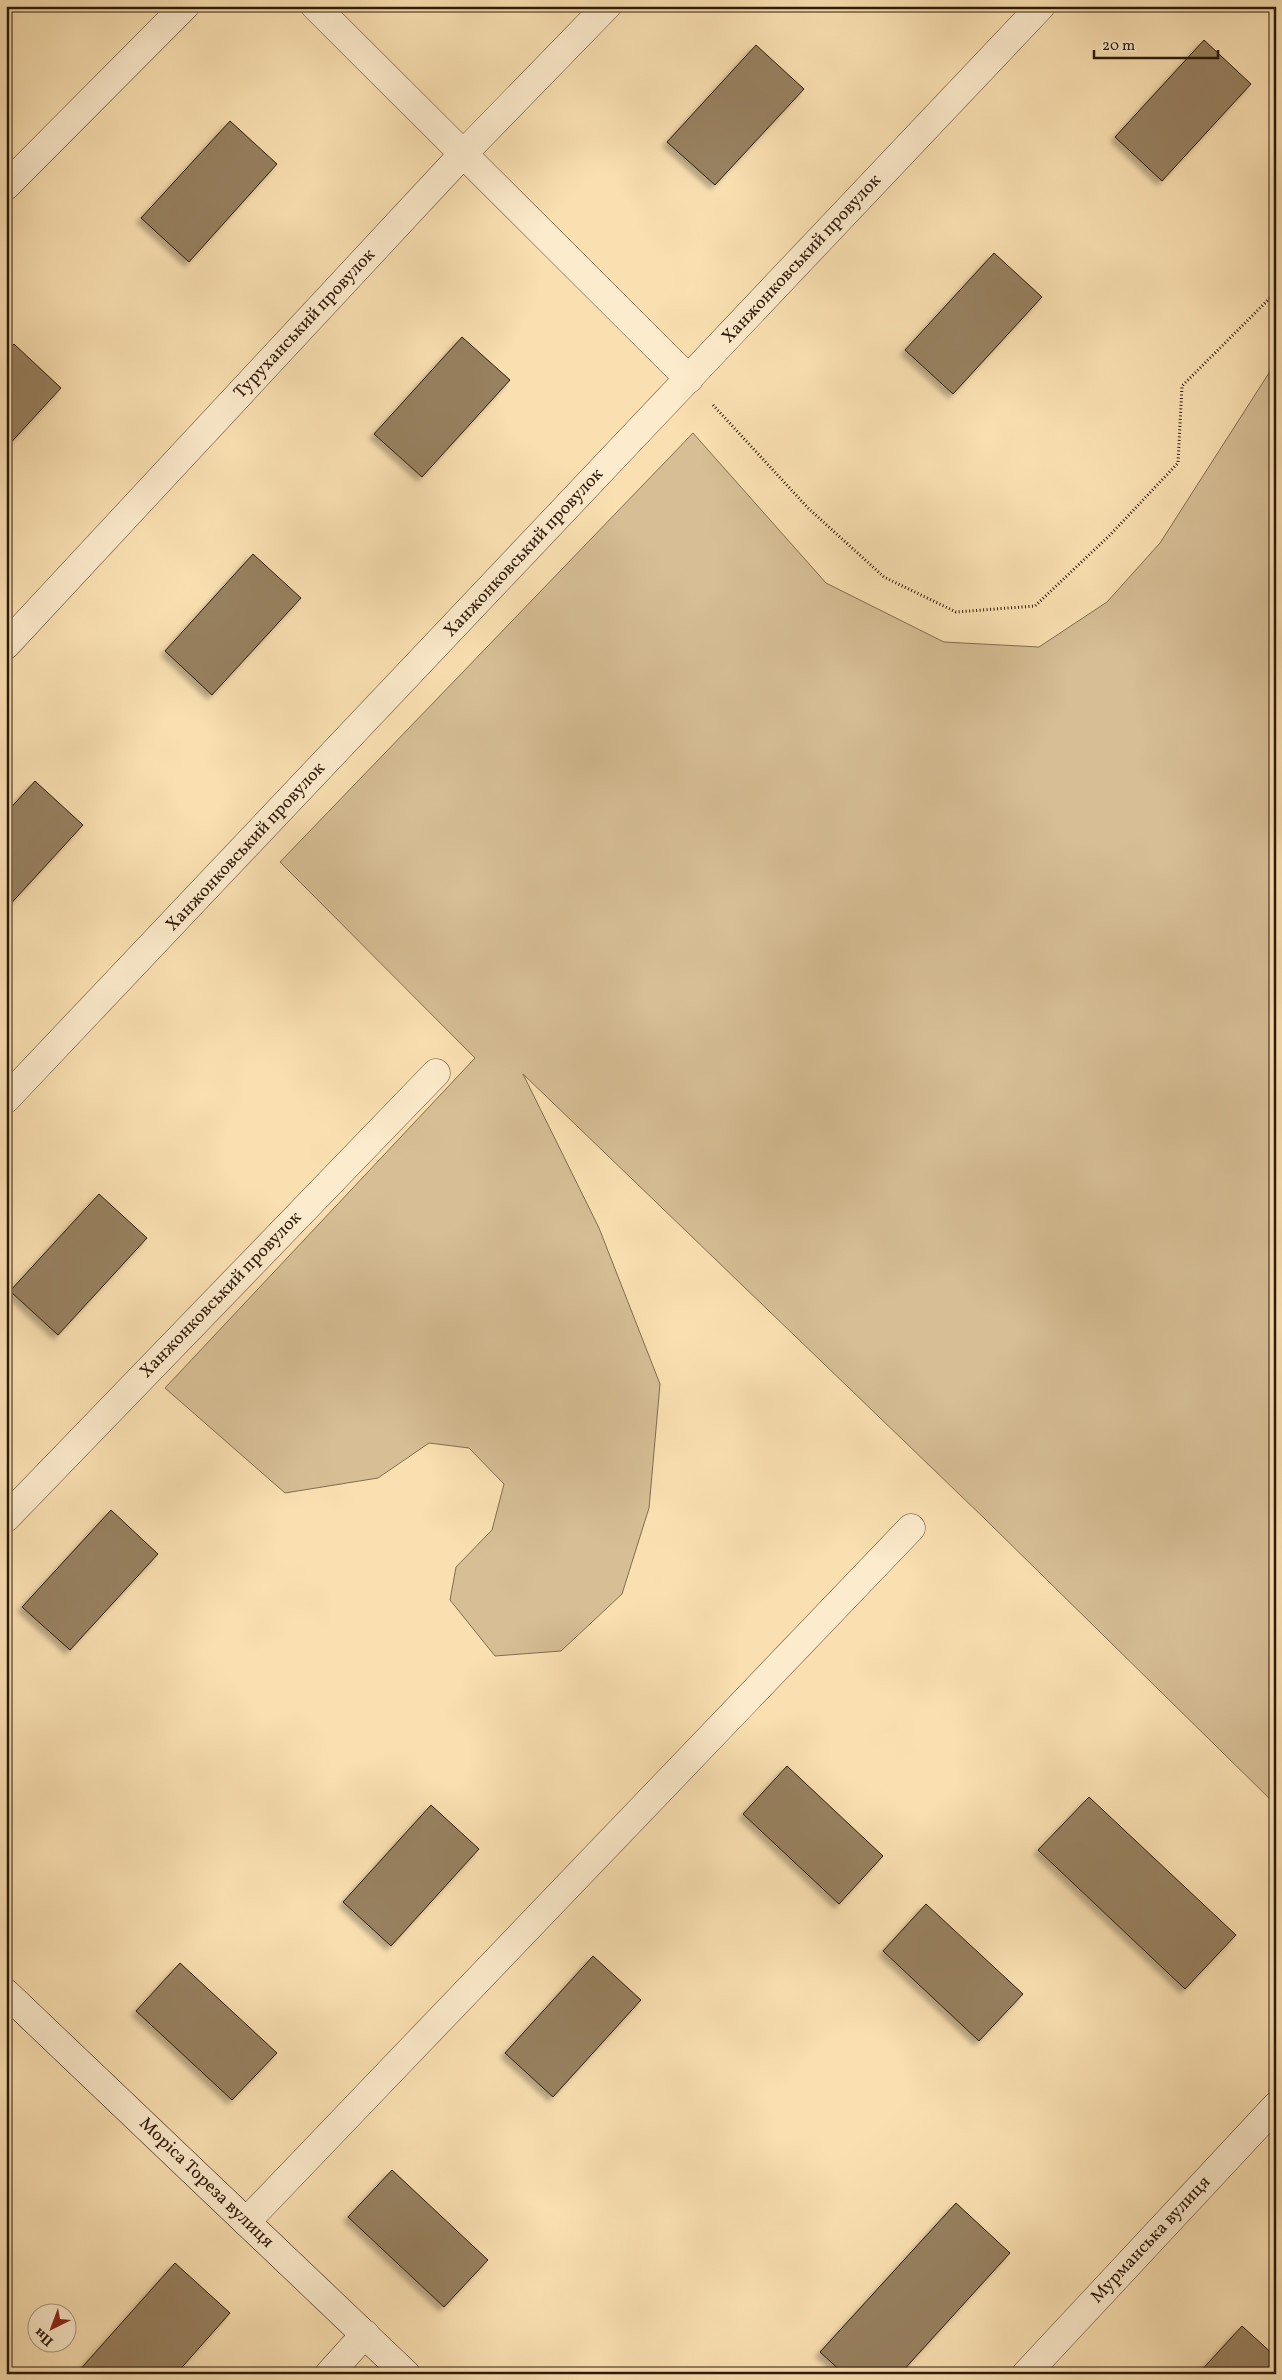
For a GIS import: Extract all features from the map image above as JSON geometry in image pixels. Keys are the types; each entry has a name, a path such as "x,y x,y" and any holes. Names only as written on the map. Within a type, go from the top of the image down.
{"street":[{"path":"6,186 185,6"},
{"path":"315,6 689,379"},
{"name":"Туруханський провулок","path":"6,645 463,154 607,6"},
{"name":"Ханжонковський провулок","path":"6,1099 1041,6"},
{"name":"Ханжонковський провулок","path":"6,1518 436,1072"},
{"path":"246,2222 911,1528"},
{"name":"Моріса Тореза вулиця","path":"6,1992 406,2374"},
{"name":"Мурманська вулиця","path":"1026,2374 1276,2106"},
{"path":"329,2374 365,2334"}],"path":[{"path":"689,379 808,508 884,577 956,612 1035,606 1110,535 1178,463 1182,386 1276,292"}],"shaded area":[{"path":"1276,362 1276,1805 986,1520 523,1074 599,1228 660,1384 649,1508 622,1594 561,1651 495,1656 450,1600 456,1567 492,1530 504,1484 469,1448 429,1443 378,1478 285,1493 165,1388 475,1058 280,862 693,433 826,583 944,642 1039,647 1107,602 1160,543"}],"building":[{"path":"1204,40 1251,84 1162,181 1115,137"},
{"path":"756,45 804,89 715,185 667,142"},
{"path":"230,121 277,164 189,262 141,218"},
{"path":"994,253 1042,297 953,394 905,350"},
{"path":"462,337 510,380 422,477 374,434"},
{"path":"14,344 61,388 6,448 6,352"},
{"path":"253,554 301,598 212,695 165,651"},
{"path":"35,781 83,825 6,909 6,813"},
{"path":"99,1194 147,1238 58,1335 10,1291"},
{"path":"111,1510 158,1554 70,1650 22,1607"},
{"path":"787,1766 883,1856 839,1904 743,1814"},
{"path":"1089,1797 1236,1935 1185,1989 1038,1850"},
{"path":"431,1805 479,1849 391,1946 343,1902"},
{"path":"926,1904 1023,1994 979,2041 883,1951"},
{"path":"593,1956 641,2000 553,2097 505,2053"},
{"path":"180,1963 277,2053 232,2100 136,2011"},
{"path":"392,2170 488,2260 444,2307 348,2217"},
{"path":"956,2203 1010,2253 900,2374 844,2374 820,2352"},
{"path":"175,2263 230,2313 176,2374 76,2374"},
{"path":"1242,2326 1276,2357 1276,2374 1198,2374"}]}
